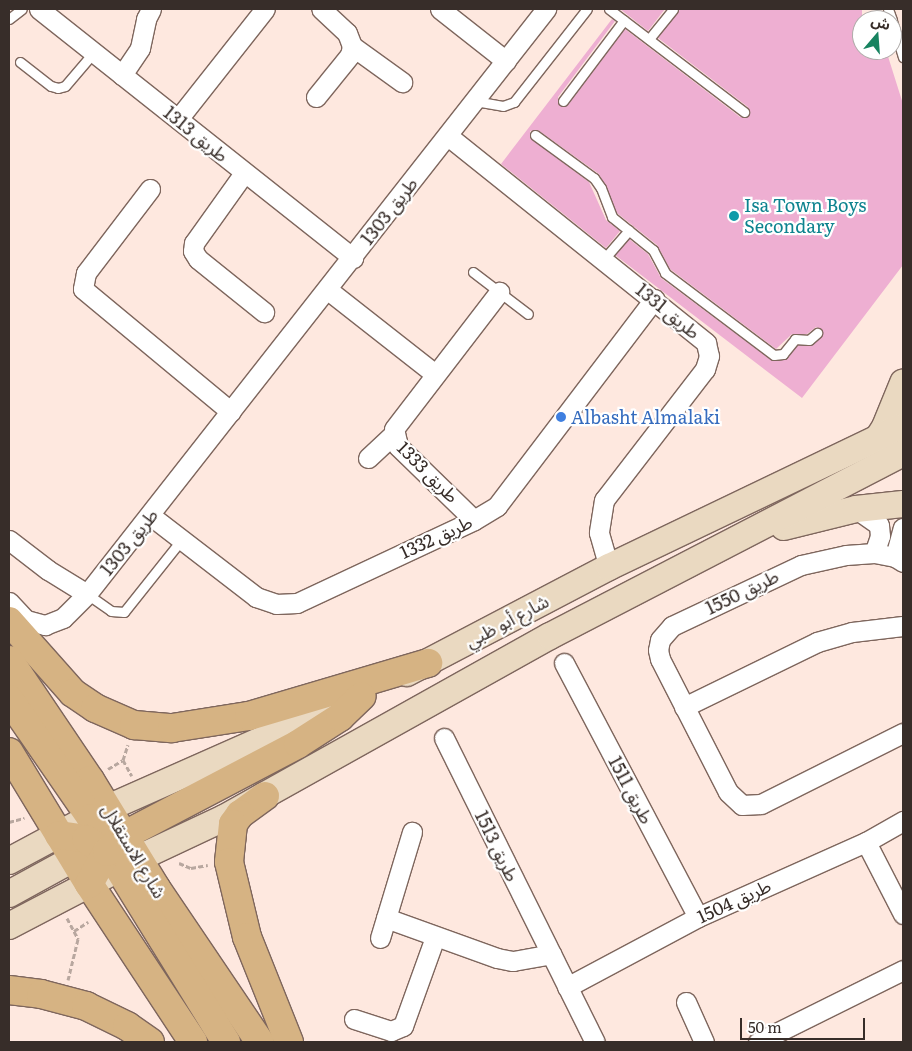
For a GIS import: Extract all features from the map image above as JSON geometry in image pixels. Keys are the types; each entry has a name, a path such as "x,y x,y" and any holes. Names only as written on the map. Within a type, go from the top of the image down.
{"main road":[{"path":"876,441 889,419 903,382"},
{"name":"شارع أبو ظبي","path":"362,696 608,567 876,441 903,426"},
{"name":"شارع أبو ظبي","path":"9,894 73,858 112,840 224,818 437,697 903,453"},
{"path":"747,536 856,509 903,504"},
{"path":"9,620 74,693 96,708 134,725 172,728 249,716 428,663"},
{"name":"شارع الاستقلال","path":"9,660 112,840 156,888 260,1042"},
{"path":"9,861 59,835 112,840 298,744 340,717 362,696"},
{"path":"9,699 112,840 226,1042"},
{"path":"9,752 89,884 193,1042"},
{"path":"265,796 240,814 233,824 229,862 247,938 289,1042"},
{"path":"9,926 89,884 112,840"},
{"path":"9,990 42,994 86,1006 127,1026 150,1042"}],"street":[{"name":"طريق 1313","path":"39,9 353,258"},
{"path":"122,75 140,48 146,19 151,9"},
{"path":"178,119 265,9"},
{"path":"321,9 347,33 352,46 402,82"},
{"path":"440,9 506,61"},
{"name":"طريق 1303","path":"9,602 26,620 45,624 63,618 87,594 151,516 546,9"},
{"path":"316,97 350,55 352,46"},
{"name":"طريق 1331","path":"448,136 702,338 709,356 704,369 604,500 599,533 608,567"},
{"path":"244,173 194,243 193,251 198,259 264,312"},
{"path":"150,188 86,273 83,289 231,412"},
{"path":"328,290 435,374"},
{"name":"طريق 1333","path":"474,520 398,446 393,435 396,423 499,292"},
{"name":"طريق 1332","path":"151,516 256,597 287,604 297,602 474,520 507,496 654,299"},
{"path":"368,458 393,435"},
{"path":"856,509 879,525 880,536 874,553"},
{"path":"899,559 903,528"},
{"path":"9,540 48,570 87,594"},
{"name":"طريق 1550","path":"899,559 874,553 824,559 787,570 665,632 660,640 660,659 728,792 734,800 751,806 903,733"},
{"path":"684,707 817,642 852,632 903,626"},
{"name":"طريق 1511","path":"564,663 698,917"},
{"name":"طريق 1513","path":"444,738 594,1042"},
{"name":"طريق 1504","path":"567,987 698,917 866,842 903,821"},
{"path":"380,938 412,832"},
{"path":"866,842 903,914"},
{"path":"386,918 436,937 514,961 551,954"},
{"path":"354,1019 391,1031 403,1026 436,937"},
{"path":"758,1042 903,970"},
{"path":"686,1002 704,1042"}],"lane":[{"path":"9,19 22,9"},
{"path":"474,101 503,106 517,100 587,9"},
{"path":"609,9 744,112"},
{"path":"649,39 673,9"},
{"path":"563,101 624,20"},
{"path":"20,62 58,88 65,86 94,52"},
{"path":"535,135 594,178 601,188 612,217 653,250 665,273 774,355 783,354 795,339 809,340 817,333"},
{"path":"604,259 629,230"},
{"path":"473,272 528,314"},
{"path":"87,594 111,611 124,612 182,539"}],"building":[{"path":"620,9 665,9 648,31"},
{"name":"Isa Town Boys Secondary","path":"679,9 862,9 852,10 852,60 889,60 903,104 903,265 802,398 615,255 629,239 648,254 661,278 771,360 787,358 798,345 813,345 823,335 821,329 816,327 807,334 792,334 776,349 670,269 657,245 617,213 599,174 538,130 530,131 530,138 589,182 606,220 620,231 606,248 501,164 612,19 615,21 558,97 560,106 568,105 625,29 740,117 749,116 748,107 658,38"}],"place":[{"name":"Isa Town Boys Secondary","path":"734,216"},
{"name":"Albasht Almalaki","path":"561,417"}]}
